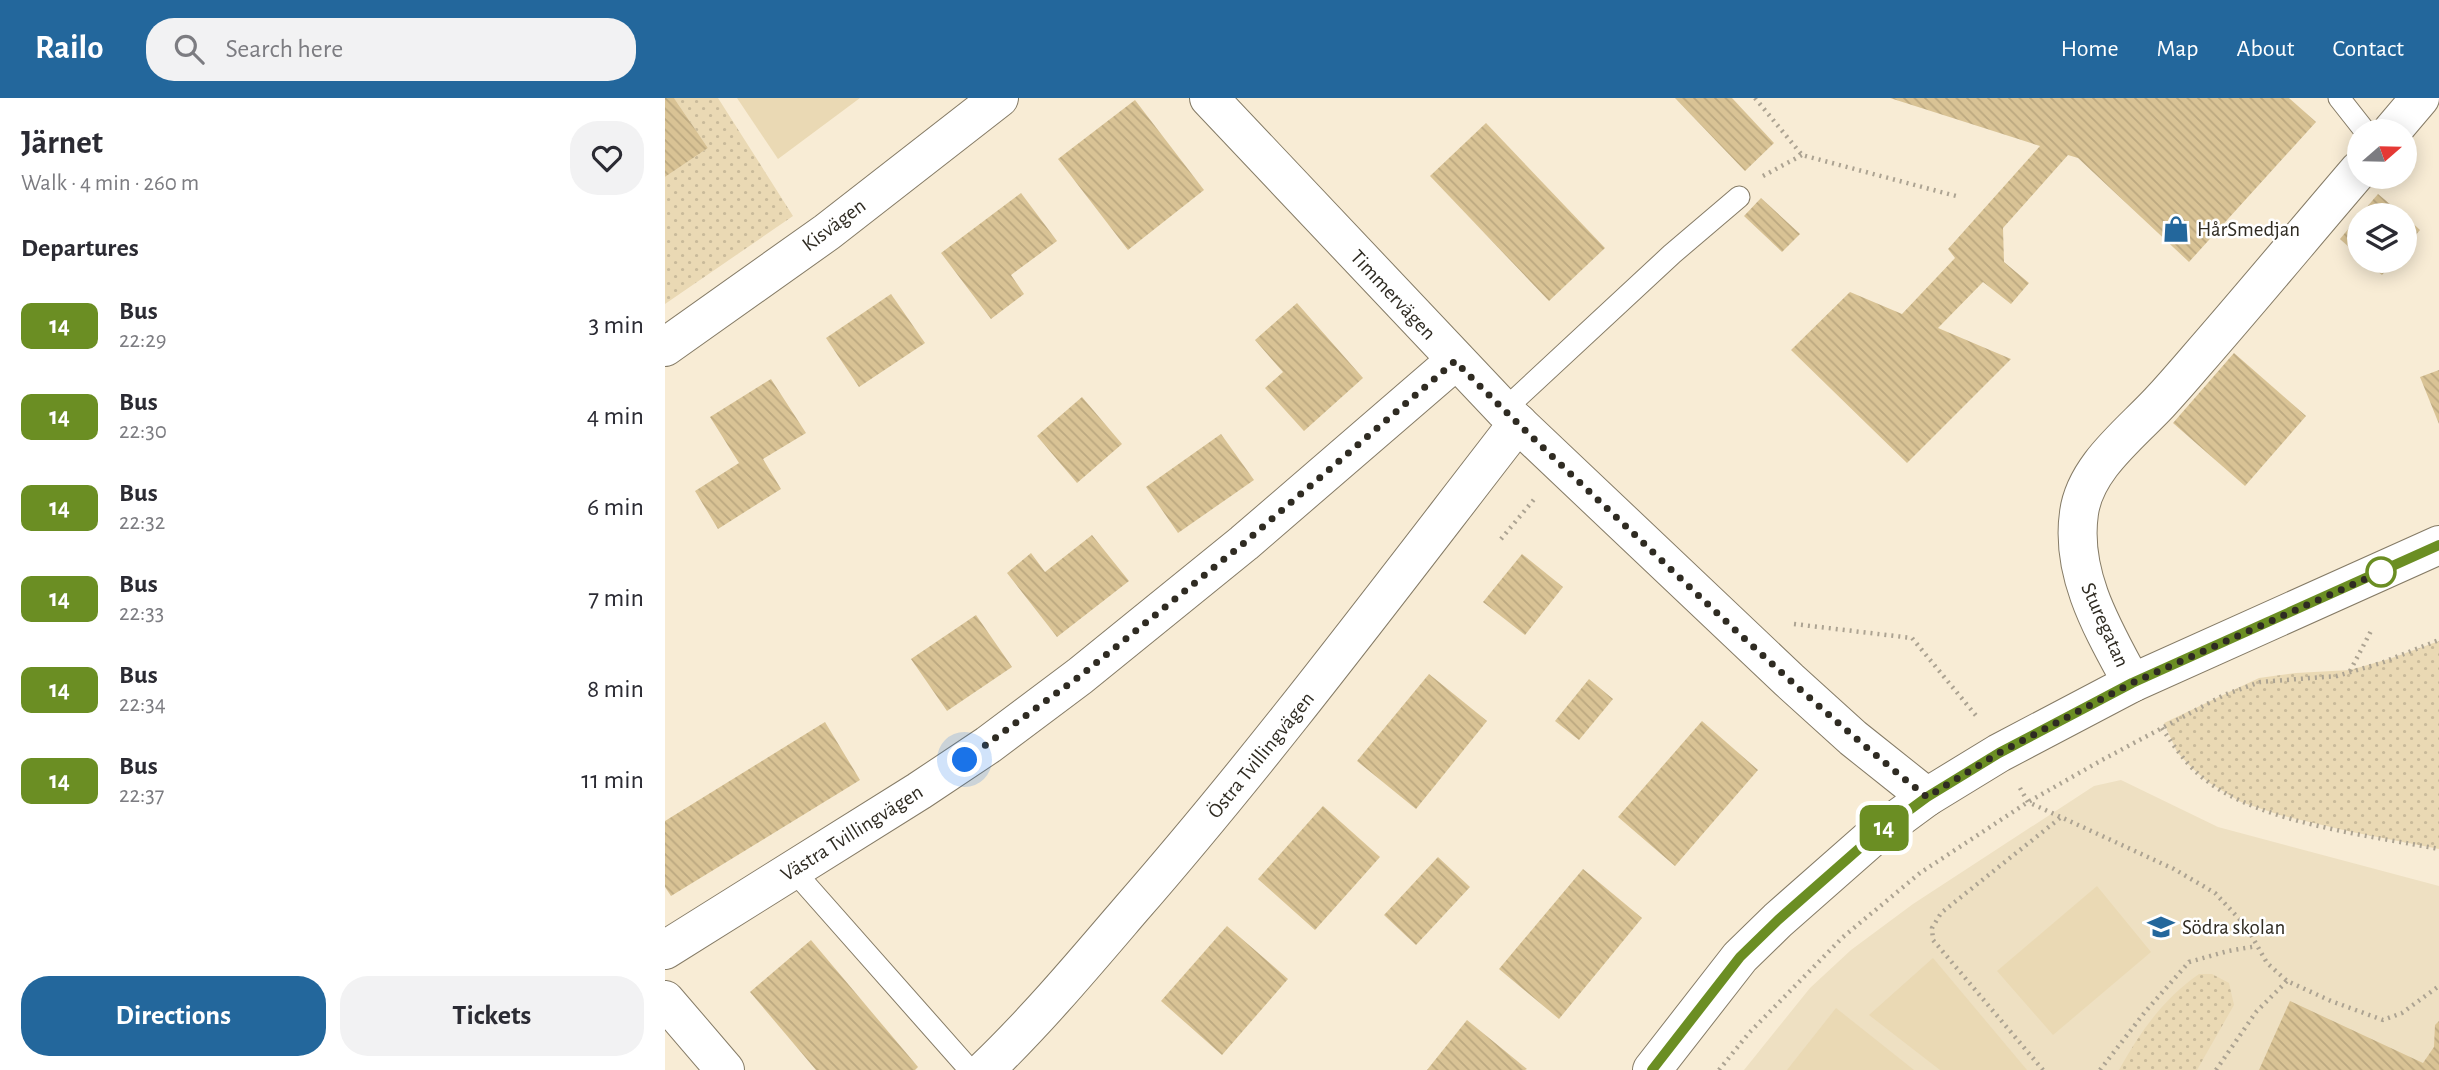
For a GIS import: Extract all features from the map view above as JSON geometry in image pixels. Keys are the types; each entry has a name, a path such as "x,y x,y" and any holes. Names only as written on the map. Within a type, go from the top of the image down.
{"street":[{"name":"Kisvägen","path":"665,347 827,232 999,98"},
{"name":"Timmervägen","path":"1209,98 1455,361 1511,417 1789,680 1853,738 1927,797"},
{"path":"2402,119 2420,98"},
{"name":"Sturegatan","path":"1652,1070 1740,957 1870,839 1927,797 1999,753 2132,683 2105,633 2084,583 2079,544 2079,513 2087,488 2126,436 2196,361 2347,184"},
{"name":"Västra Tvillingvägen","path":"665,950 988,745 1080,676 1244,543 1455,361"},
{"name":"Östra Tvillingvägen","path":"985,1070 1025,1031 1205,824 1289,722 1511,417"},
{"path":"2132,683 2439,545"},
{"path":"665,1000 725,1070"}],"lane":[{"path":"2339,98 2356,119"},
{"path":"1511,417 1672,254 1739,197"},
{"path":"793,870 970,1070"}],"path":[{"path":"1755,98 1802,155 1956,196"},
{"path":"1739,197 1755,180 1802,155"},
{"path":"1501,540 1544,489"},
{"path":"1817,628 1912,638 1974,712 2028,802 2173,869 2215,893 2246,926 2267,963 2287,981 2382,1020 2402,1013 2439,986"},
{"path":"2350,672 2371,631"},
{"path":"1719,1070 1749,1033 1843,937 1920,873 2028,802 2224,695 2260,682 2337,676 2381,663 2439,640"},
{"path":"2162,728 2192,768 2208,782 2241,802 2328,827 2439,849"},
{"path":"2043,1070 1933,940 1931,928 1941,913 2060,818"},
{"path":"2100,1070 2189,962 2257,946"},
{"path":"2216,1070 2256,1012 2287,981"}],"shaded area":[{"path":"674,98 718,98 793,216 665,304 665,177 708,148"},
{"path":"737,98 860,98 778,159"},
{"path":"2439,641 2439,849 2280,815 2241,802 2208,782 2192,768 2177,752 2164,723 2259,678 2350,670"},
{"name":"Södra skolan","path":"2121,780 2218,827 2439,886 2439,1070 1744,1070 1810,988 1851,950 1913,904 2094,786"},
{"path":"2097,886 2151,952 2053,1035 1997,971"},
{"path":"1933,958 2027,1070 1940,1070 1869,1015"},
{"path":"2199,974 2212,974 2229,983 2234,1005 2197,1070 2119,1070 2153,1017 2186,983"},
{"path":"1836,1008 1914,1070 1787,1070"}],"building":[{"path":"665,98 674,98 708,148 665,177"},
{"path":"1675,98 1732,98 1774,143 1745,171"},
{"path":"1890,98 2289,98 2316,122 2189,262 2078,158 2068,155 2003,228 2004,262 2029,283 2011,304 1983,282 1938,328 2011,359 1907,463 1791,350 1850,292 1902,314 1955,258 1948,249 2040,146"},
{"path":"1135,100 1204,190 1128,250 1058,159"},
{"path":"1486,123 1605,248 1549,301 1430,176"},
{"path":"1021,193 1057,241 1011,275 1024,294 991,319 941,253"},
{"path":"2378,194 2389,203 2370,203"},
{"path":"1761,198 1800,234 1782,252 1744,216"},
{"path":"2347,231 2347,245 2340,239"},
{"path":"891,294 925,343 859,387 826,338"},
{"path":"1297,303 1363,378 1304,431 1265,388 1283,372 1255,340"},
{"path":"2234,353 2306,416 2245,486 2173,423"},
{"path":"2439,370 2439,424 2420,377"},
{"path":"771,379 806,433 763,459 781,489 718,529 695,491 739,463 710,417"},
{"path":"1082,397 1122,444 1077,483 1037,436"},
{"path":"1221,434 1254,480 1178,533 1146,487"},
{"path":"1092,535 1129,581 1057,637 1007,573 1031,553 1045,572"},
{"path":"1522,554 1563,587 1525,635 1483,602"},
{"path":"976,615 1012,667 947,711 911,659"},
{"path":"1429,674 1487,721 1416,809 1357,761"},
{"path":"1589,679 1613,699 1579,740 1555,721"},
{"path":"1702,721 1758,770 1675,866 1618,817"},
{"path":"825,722 860,780 671,896 665,887 665,821"},
{"path":"1323,806 1380,857 1315,930 1258,879"},
{"path":"1438,857 1470,887 1416,945 1384,915"},
{"path":"1583,869 1642,918 1559,1019 1499,969"},
{"path":"1227,926 1288,979 1222,1055 1161,1001"},
{"path":"811,940 918,1067 915,1070 816,1070 750,992"},
{"path":"2290,1001 2423,1063 2434,1047 2435,1025 2439,1021 2439,1070 2259,1070"},
{"path":"1467,1020 1527,1069 1427,1070"}],"bus line":[{"name":"14","path":"1652,1070 1740,957 1870,839 1927,797 1999,753 2132,683 2439,545"}],"place":[{"name":"HårSmedjan","path":"2176,229"},
{"name":"Södra skolan","path":"2161,927"}],"route":[{"path":"965,760 1080,676 1244,543 1455,361 1789,680 1853,738 1927,797 1999,753 2132,683 2381,572"}]}
